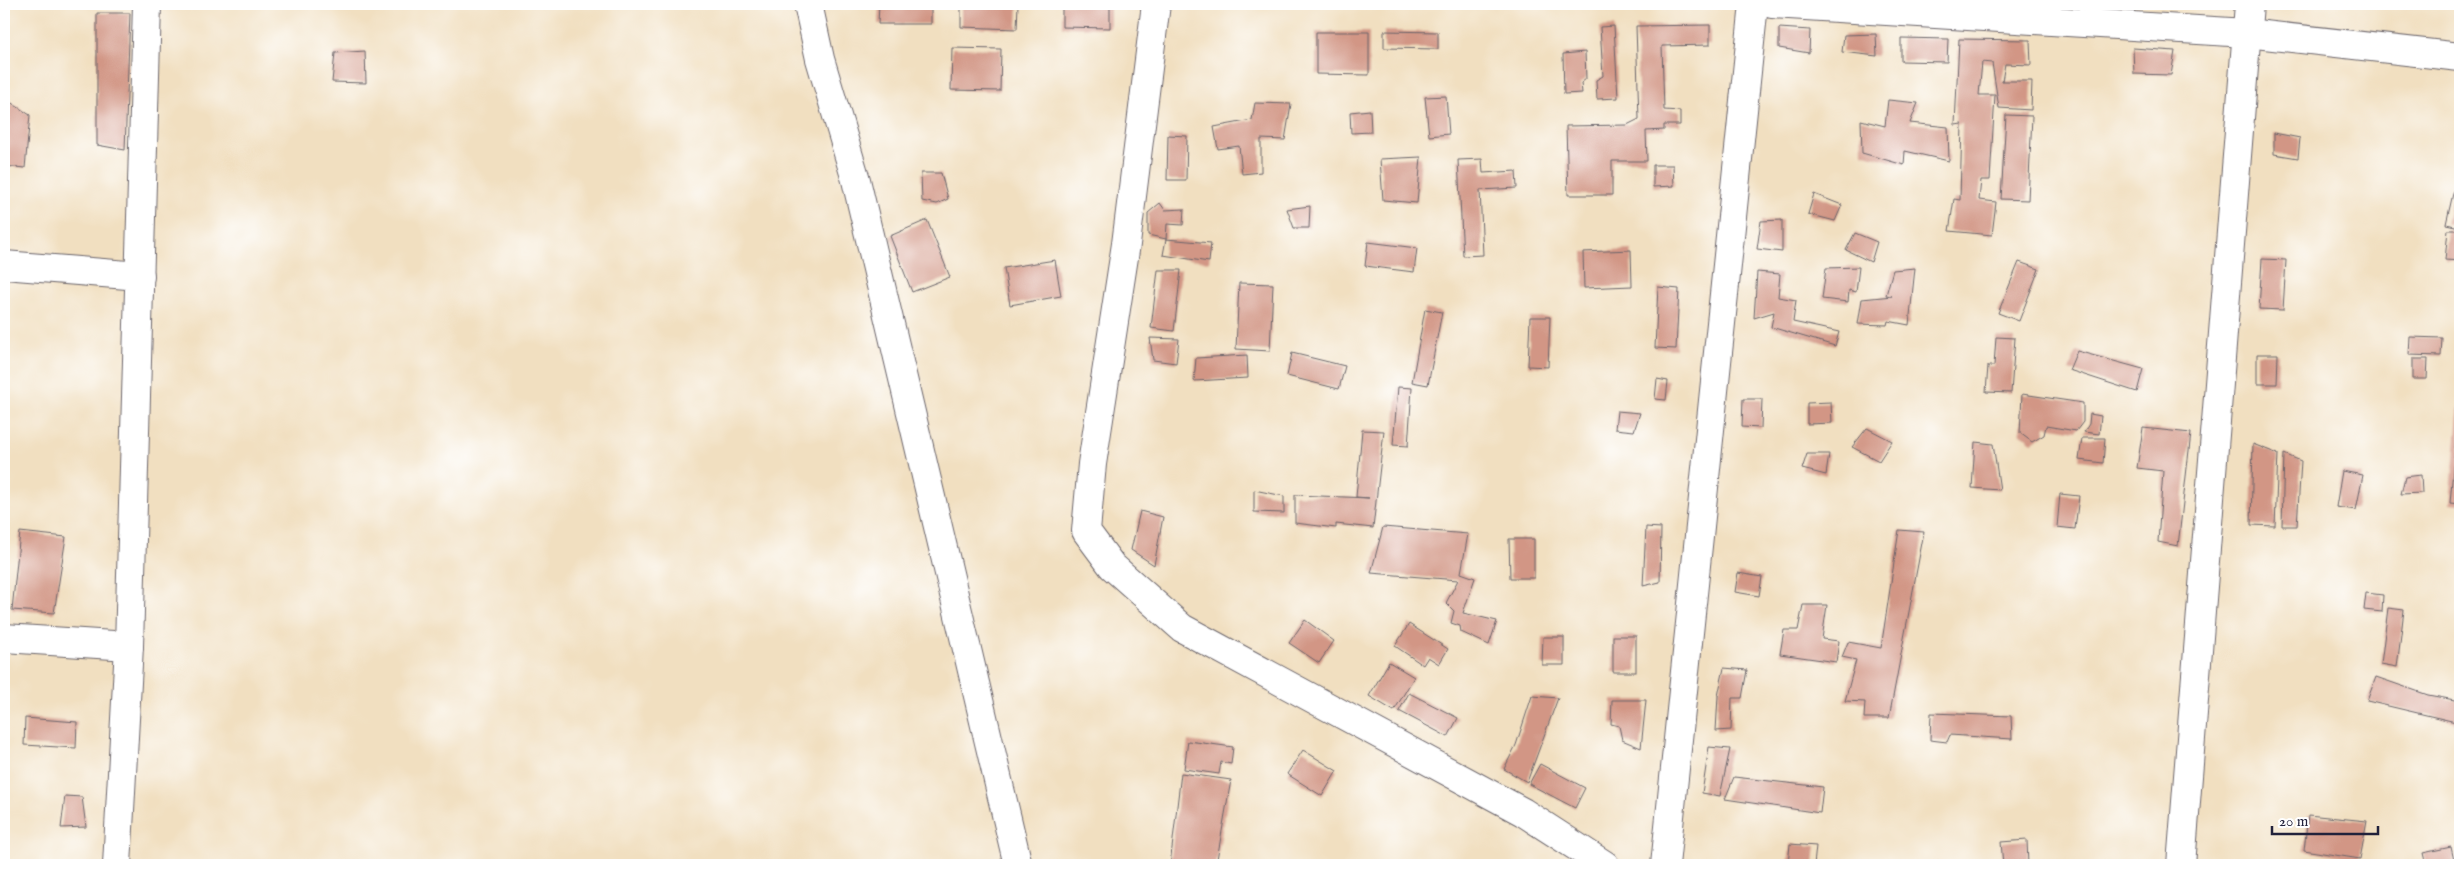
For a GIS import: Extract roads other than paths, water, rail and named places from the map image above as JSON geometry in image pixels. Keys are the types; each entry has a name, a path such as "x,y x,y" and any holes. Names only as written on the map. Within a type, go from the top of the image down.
{"street":[{"path":"117,865 129,646 147,4"},
{"path":"808,4 820,59 856,180 1018,865"},
{"path":"1156,4 1126,244 1092,464 1086,531 1112,566 1182,628 1523,812 1605,865"},
{"path":"1665,865 1754,4"},
{"path":"1772,4 2247,33 2460,57"},
{"path":"2181,865 2250,4"},
{"path":"4,264 140,276"},
{"path":"4,638 129,646"}]}
